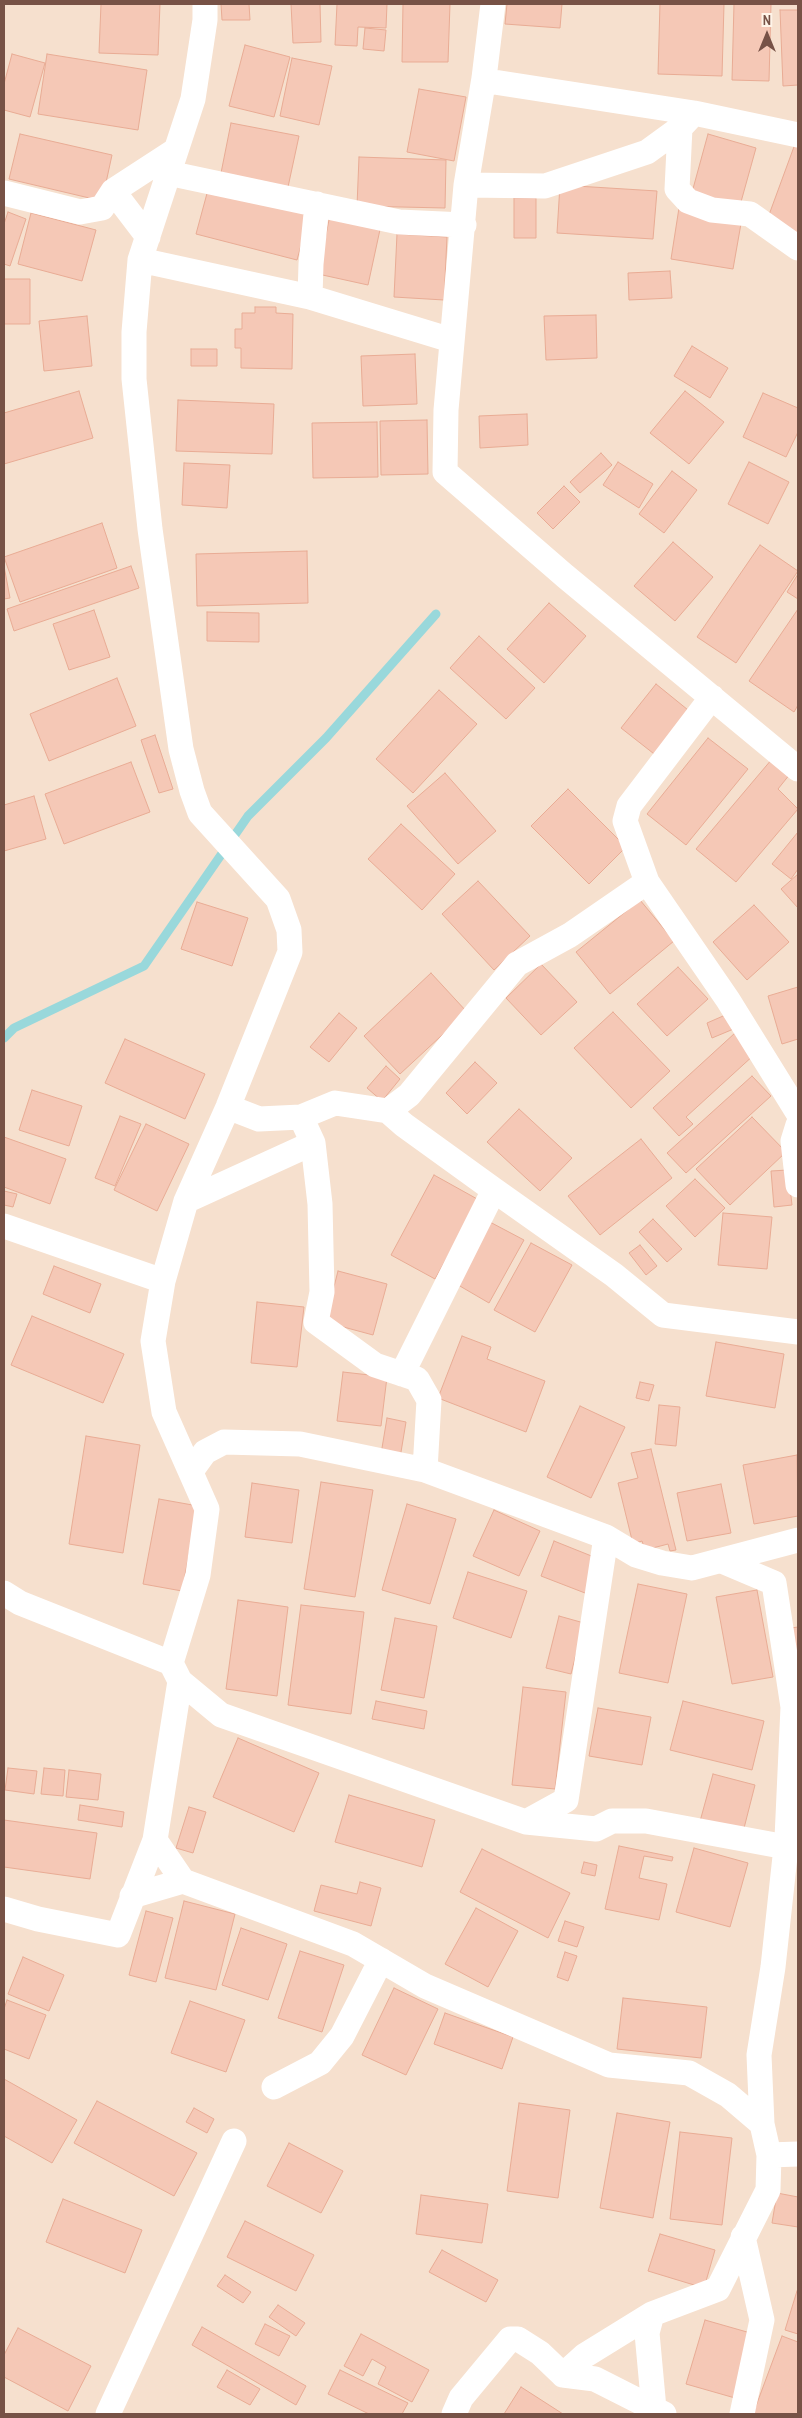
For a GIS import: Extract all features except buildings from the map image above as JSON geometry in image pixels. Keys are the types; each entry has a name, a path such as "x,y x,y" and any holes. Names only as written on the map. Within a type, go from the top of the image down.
{"street":[{"path":"4,1908 38,1919 118,1935 155,1840 175,1672 198,1575 207,1509 192,1470 164,1412 153,1341 163,1281 186,1201 228,1107 290,952 289,930 278,899 200,813 181,749 150,529 134,379 134,332 140,260 193,99 205,20 204,4"},
{"path":"493,4 484,78 466,186 464,225 451,340 446,410 445,472 798,769"},
{"path":"484,78 494,82 687,120 798,135"},
{"path":"466,186 544,186 648,152 687,120"},
{"path":"687,120 677,189 688,201 712,210 750,214 798,248"},
{"path":"4,193 80,212 102,208 114,191 176,150"},
{"path":"168,173 399,222 464,225"},
{"path":"114,191 148,236"},
{"path":"310,297 317,204"},
{"path":"140,260 310,297 451,340"},
{"path":"712,697 630,806 625,821 648,882 728,1000 798,1113"},
{"path":"388,1111 409,1095 517,964 570,935 648,882"},
{"path":"228,1107 259,1119 301,1116 335,1103 388,1111 404,1125 494,1190 614,1274 663,1315 798,1332"},
{"path":"301,1116 312,1143 321,1224 322,1292 316,1322 375,1366 417,1379 430,1400 425,1470"},
{"path":"798,1125 793,1141 798,1185"},
{"path":"186,1201 312,1143"},
{"path":"402,1374 494,1190"},
{"path":"4,1226 163,1281"},
{"path":"192,1470 205,1452 224,1442 300,1444 425,1470 606,1537 636,1555 662,1563 692,1568 798,1540"},
{"path":"526,1822 566,1800 606,1537"},
{"path":"564,2375 584,2356 652,2314 718,2289 768,2190 769,2156 762,2124 759,2055 791,1841 793,1707 774,1583 722,1561"},
{"path":"4,1593 20,1603 175,1672 221,1714 526,1822 596,1829 612,1820 646,1820 791,1841"},
{"path":"155,1840 183,1881 353,1944 425,1986 609,2065 689,2073 728,2095 762,2124"},
{"path":"132,1896 183,1881"},
{"path":"274,2087 320,2063 342,2036 381,1960"},
{"path":"108,2414 234,2141"},
{"path":"769,2156 798,2154"},
{"path":"742,2414 762,2320 743,2237"},
{"path":"652,2314 648,2333 659,2412"},
{"path":"454,2414 460,2398 510,2339 518,2339 540,2353 564,2375 594,2379 659,2412"}],"shaded area":[{"path":"4,4 798,4 798,2414 4,2414"}],"waterway":[{"path":"4,1038 14,1028 144,966 248,816 326,738 436,614"}]}
